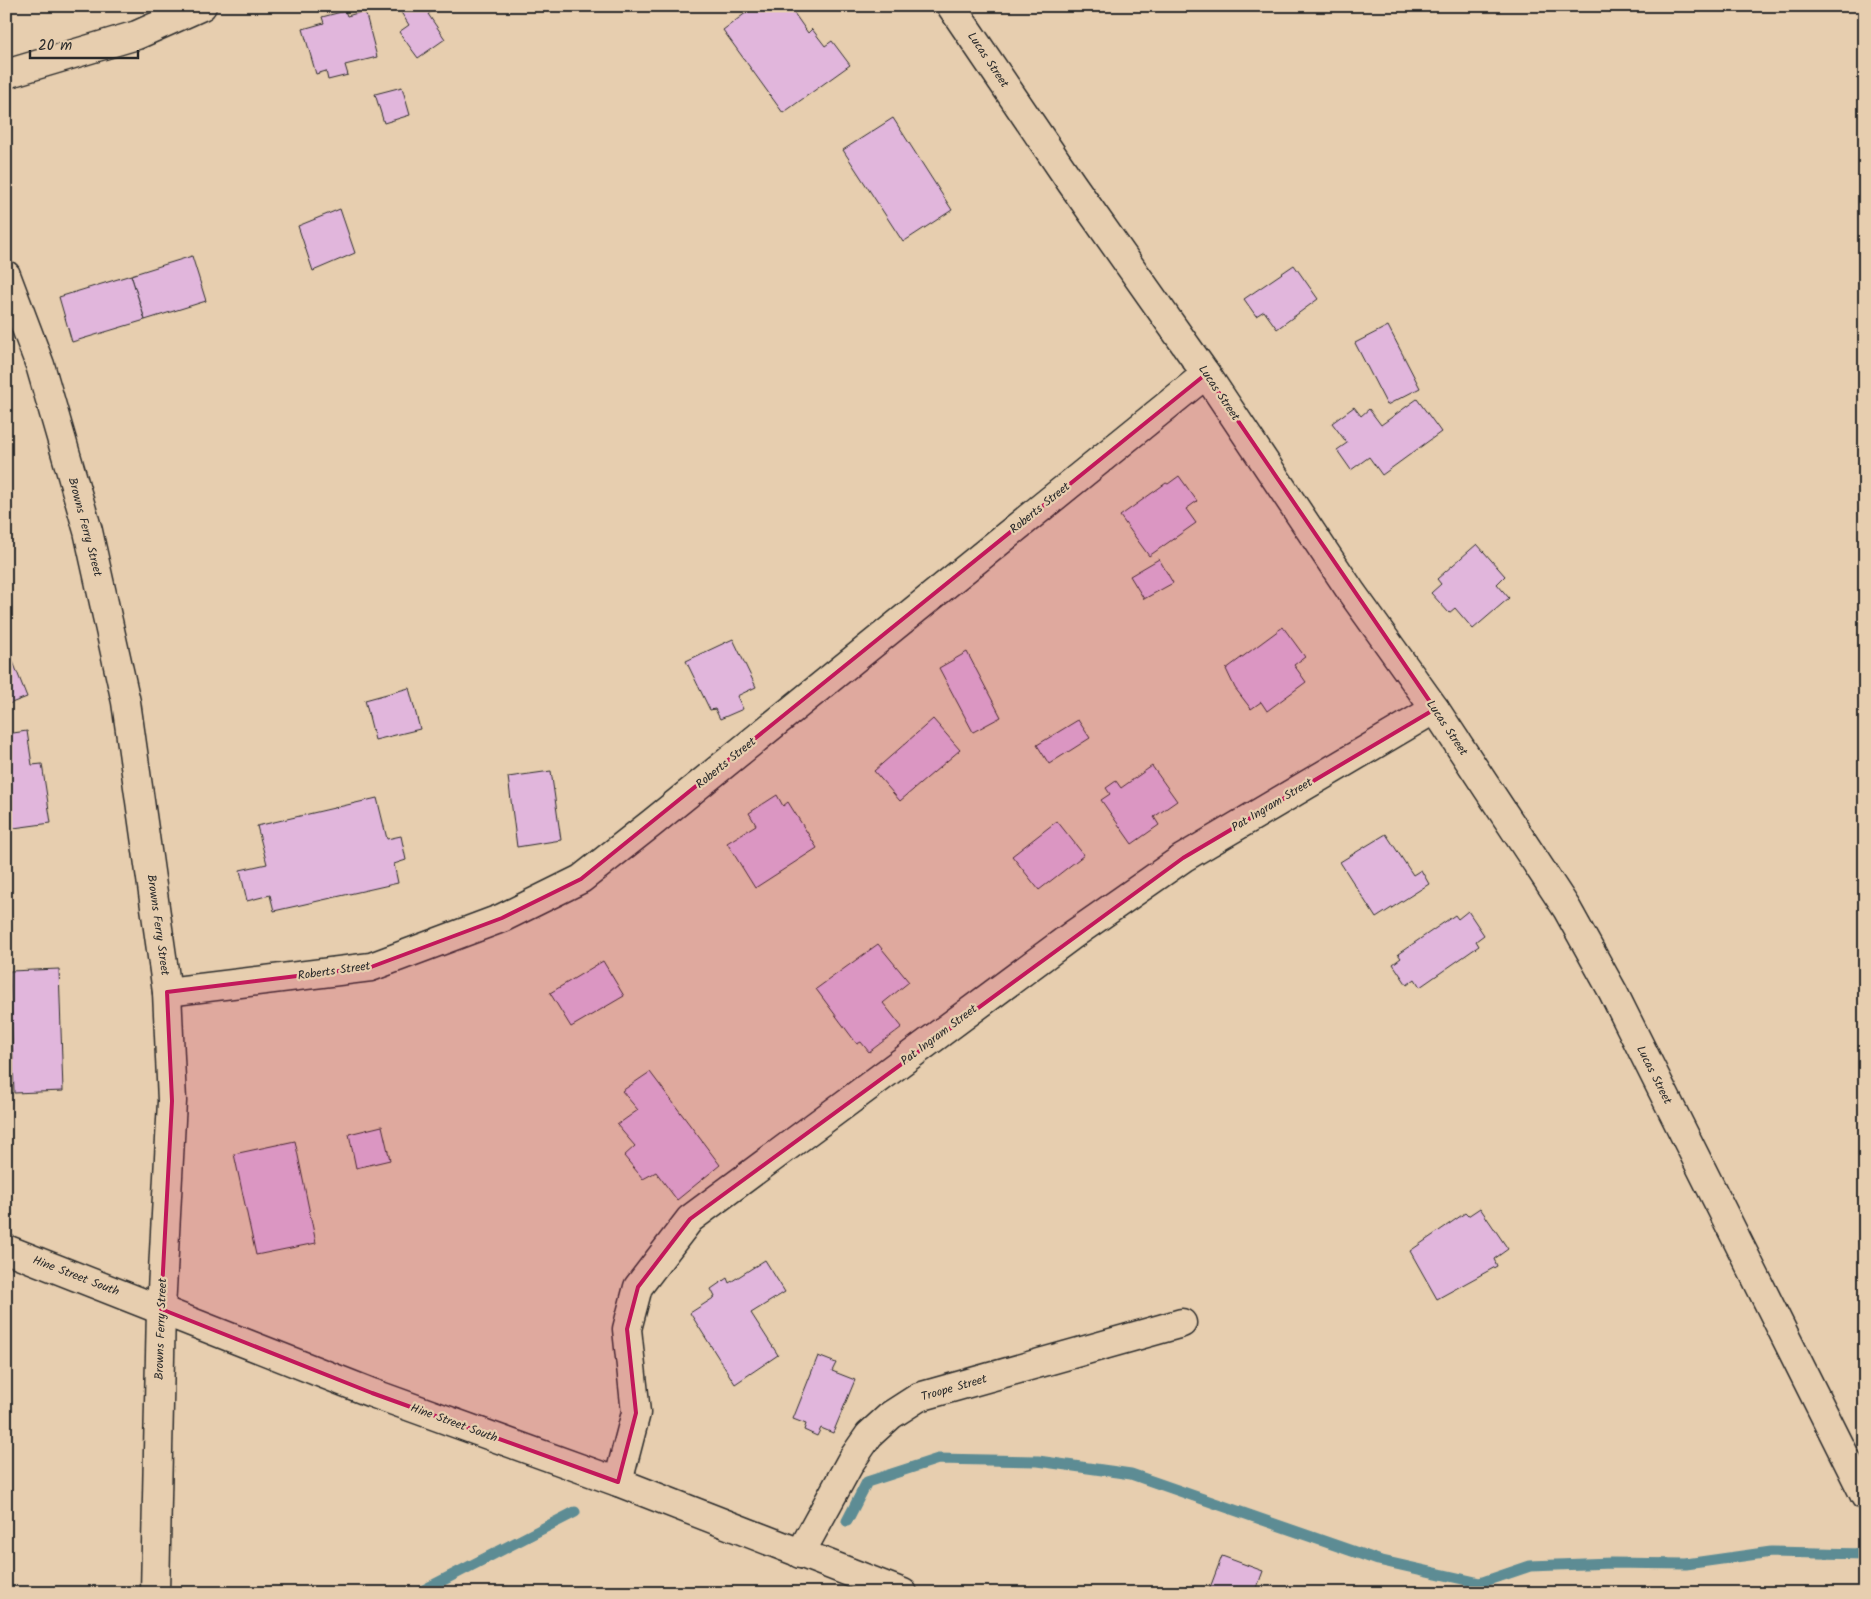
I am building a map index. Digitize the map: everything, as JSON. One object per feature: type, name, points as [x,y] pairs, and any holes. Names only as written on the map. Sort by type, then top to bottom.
[{"type":"street","points":[[6,74],[137,34],[202,6]]},
{"type":"street","name":"Lucas Street","points":[[952,6],[1078,192],[1206,374],[1352,593],[1436,709],[1567,909],[1613,992],[1865,1496]]},
{"type":"street","name":"Browns Ferry Street","points":[[6,275],[40,365],[88,531],[126,702],[167,992],[172,1102],[161,1309],[155,1593]]},
{"type":"street","name":"Roberts Street","points":[[167,992],[371,967],[502,918],[581,878],[652,823],[1206,374]]},
{"type":"street","name":"Pat Ingram Street","points":[[618,1482],[636,1413],[627,1329],[638,1287],[690,1219],[1074,934],[1183,858],[1436,709]]},
{"type":"street","name":"Hine Street South","points":[[6,1249],[372,1393],[618,1482],[903,1593]]},
{"type":"street","name":"Troope Street","points":[[800,1554],[851,1461],[869,1435],[891,1415],[919,1397],[1182,1323]]},
{"type":"highlighted area","points":[[1206,374],[1435,709],[1183,858],[690,1219],[638,1287],[627,1329],[636,1413],[618,1482],[372,1393],[161,1309],[172,1101],[167,992],[371,967],[502,918],[581,879]]},
{"type":"building","points":[[397,6],[440,6],[428,14],[445,39],[418,58],[399,32],[409,25]]},
{"type":"building","points":[[755,6],[797,6],[799,9],[794,13],[808,33],[812,29],[825,46],[832,41],[850,65],[783,113],[723,30]]},
{"type":"building","points":[[345,11],[347,16],[365,11],[377,57],[345,65],[348,75],[328,80],[326,71],[316,74],[303,29],[324,23],[322,17]]},
{"type":"building","points":[[402,87],[410,115],[384,123],[375,94]]},
{"type":"building","points":[[893,118],[952,210],[903,242],[843,150]]},
{"type":"building","points":[[340,209],[355,253],[313,271],[298,226]]},
{"type":"building","points":[[192,256],[206,301],[145,320],[131,275]]},
{"type":"building","points":[[1294,265],[1318,299],[1277,329],[1264,311],[1256,316],[1244,299]]},
{"type":"building","points":[[131,275],[145,320],[72,342],[59,297]]},
{"type":"building","points":[[1388,326],[1420,388],[1387,405],[1355,343]]},
{"type":"building","points":[[1417,399],[1441,432],[1382,475],[1369,457],[1351,470],[1337,450],[1347,443],[1332,423],[1354,407],[1361,416],[1369,409],[1381,425]]},
{"type":"building","points":[[1179,476],[1197,501],[1186,509],[1196,523],[1149,556],[1120,516],[1166,483],[1168,484]]},
{"type":"building","points":[[1477,544],[1505,576],[1497,584],[1509,598],[1473,629],[1455,608],[1449,613],[1431,593],[1441,584],[1437,579]]},
{"type":"building","points":[[1159,559],[1173,583],[1144,599],[1130,576]]},
{"type":"building","points":[[1283,627],[1305,657],[1294,665],[1306,682],[1267,711],[1261,702],[1251,709],[1235,688],[1226,669]]},
{"type":"building","points":[[733,639],[756,687],[737,696],[743,709],[720,719],[715,709],[710,710],[686,661]]},
{"type":"building","points":[[6,644],[27,697],[6,705]]},
{"type":"building","points":[[967,652],[1001,717],[973,732],[939,668]]},
{"type":"building","points":[[409,688],[420,729],[375,740],[365,700]]},
{"type":"building","points":[[933,719],[960,750],[900,801],[874,771]]},
{"type":"building","points":[[1078,720],[1090,738],[1049,764],[1037,745]]},
{"type":"building","points":[[27,731],[32,765],[42,764],[51,823],[6,829],[6,734]]},
{"type":"building","points":[[1152,766],[1177,801],[1154,817],[1159,825],[1132,844],[1101,800],[1110,794],[1106,788],[1116,781],[1121,788]]},
{"type":"building","points":[[551,771],[561,840],[517,847],[508,777]]},
{"type":"building","points":[[777,795],[783,806],[788,802],[817,848],[755,888],[727,843],[756,825],[749,813]]},
{"type":"building","points":[[377,798],[387,839],[401,836],[406,860],[394,864],[398,883],[274,911],[270,895],[247,901],[240,870],[267,864],[257,826]]},
{"type":"building","points":[[1057,821],[1084,855],[1039,890],[1012,856]]},
{"type":"building","points":[[1386,834],[1413,875],[1421,870],[1429,884],[1376,918],[1340,862]]},
{"type":"building","points":[[1468,911],[1484,935],[1476,941],[1479,946],[1420,987],[1415,979],[1407,985],[1393,964],[1401,958],[1398,954],[1455,915],[1458,919]]},
{"type":"building","points":[[878,944],[909,982],[883,1003],[902,1027],[869,1052],[861,1042],[857,1044],[816,989]]},
{"type":"building","points":[[603,961],[624,996],[571,1027],[550,993]]},
{"type":"building","points":[[59,969],[63,1091],[14,1093],[10,971]]},
{"type":"building","points":[[650,1072],[720,1165],[677,1200],[656,1172],[643,1179],[624,1156],[635,1146],[617,1125],[638,1110],[622,1091]]},
{"type":"building","points":[[382,1126],[390,1160],[356,1168],[349,1134]]},
{"type":"building","points":[[295,1141],[316,1243],[256,1255],[234,1154]]},
{"type":"building","points":[[1480,1208],[1508,1249],[1494,1259],[1497,1266],[1437,1299],[1410,1251],[1465,1213],[1468,1216]]},
{"type":"building","points":[[765,1260],[785,1292],[751,1313],[778,1355],[735,1384],[690,1313],[715,1297],[711,1289],[727,1278],[729,1283]]},
{"type":"building","points":[[818,1356],[836,1363],[832,1371],[855,1380],[833,1433],[821,1428],[817,1436],[804,1430],[806,1424],[793,1419]]},
{"type":"building","points":[[1222,1556],[1263,1571],[1255,1593],[1208,1593]]},
{"type":"waterway","points":[[847,1521],[867,1482],[938,1459],[1038,1461],[1131,1474],[1378,1560],[1480,1583],[1530,1566],[1611,1563],[1686,1564],[1771,1552],[1865,1554]]},
{"type":"waterway","points":[[418,1593],[575,1512]]}]
